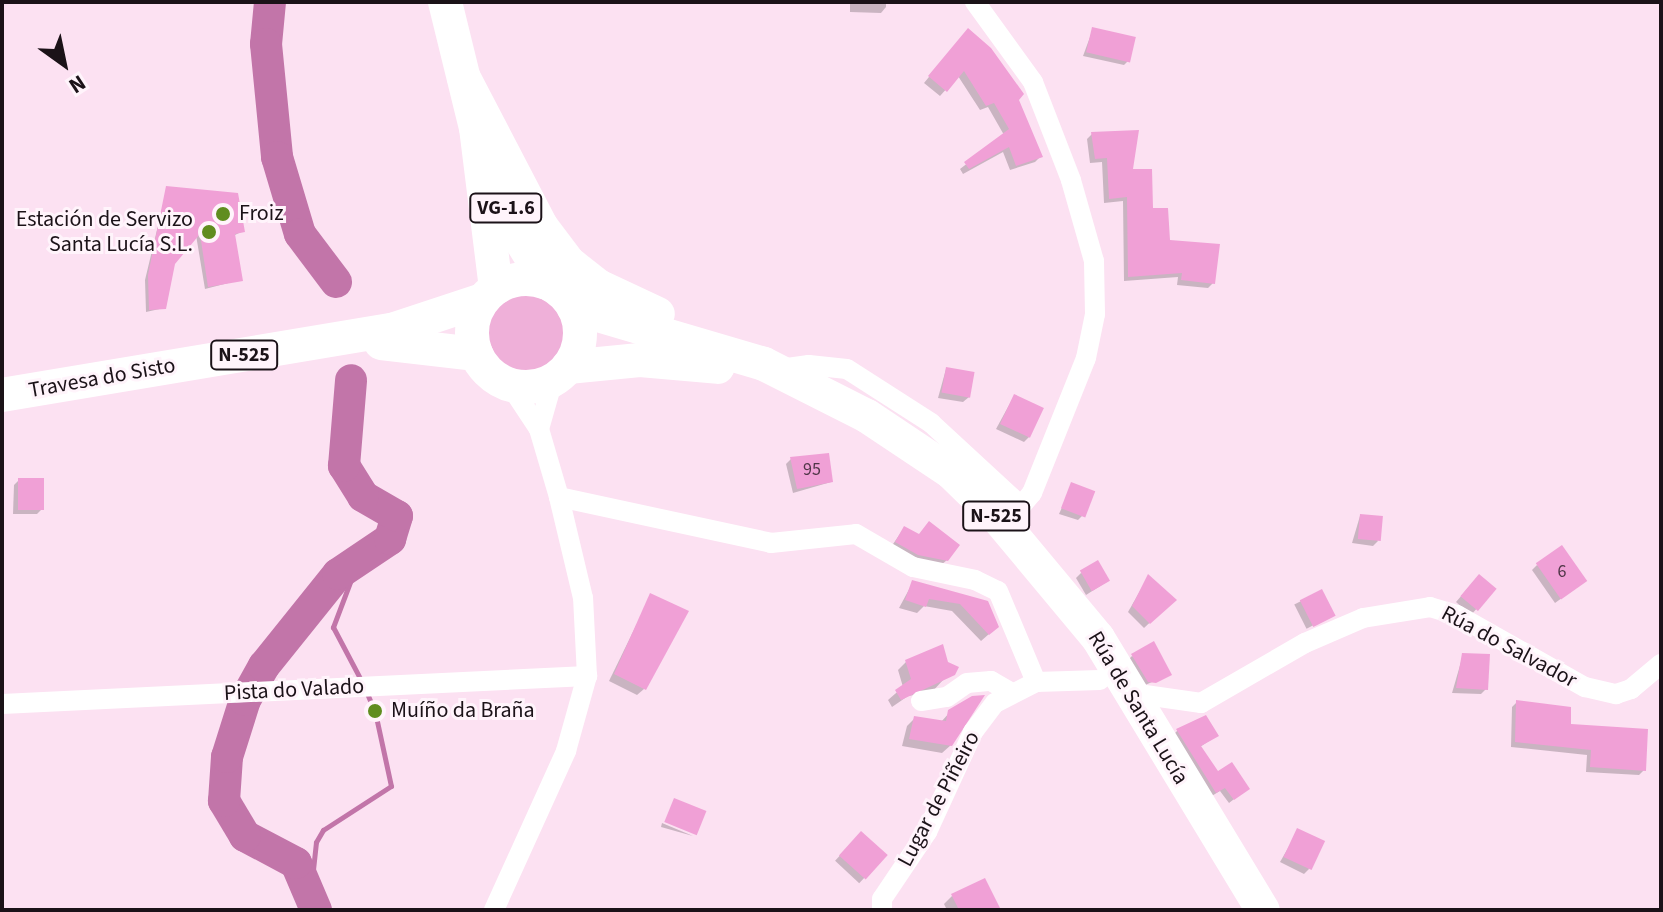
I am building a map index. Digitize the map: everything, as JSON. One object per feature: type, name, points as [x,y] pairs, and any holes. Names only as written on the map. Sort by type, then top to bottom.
[{"type":"highway","name":"VG-1.6","points":[[445,2],[476,128],[512,226],[547,283]]},
{"type":"highway","points":[[464,78],[541,226],[569,263],[598,286],[716,337],[731,362]]},
{"type":"highway","name":"VG-1.6","points":[[476,128],[489,294]]},
{"type":"highway","name":"N-525","points":[[489,294],[512,280],[547,283],[574,308]]},
{"type":"highway","points":[[489,294],[472,336],[476,354],[484,367],[510,385]]},
{"type":"highway","name":"Travesa do Sisto","points":[[2,395],[392,330],[489,294]]},
{"type":"highway","points":[[560,374],[580,338],[574,308]]},
{"type":"highway","name":"Rúa de Santa Lucía","points":[[574,308],[731,362],[859,430],[940,488],[1010,560],[1100,680],[1247,910]]},
{"type":"highway","name":"Travesa do Sisto","points":[[2,406],[379,343],[418,343],[476,354]]},
{"type":"highway","name":"Rúa de Santa Lucía","points":[[560,374],[640,360],[731,362],[776,369],[822,385],[951,472],[998,518],[1098,638],[1263,910]]},
{"type":"highway","name":"N-525","points":[[510,385],[539,386],[560,374]]},
{"type":"street","points":[[822,385],[845,383],[881,387],[961,447],[1021,506],[1053,446],[1086,358],[1095,314],[1094,261],[1071,180],[1033,82],[975,2]]},
{"type":"street","points":[[731,362],[822,385],[881,387]]},
{"type":"street","points":[[539,429],[560,374]]},
{"type":"street","points":[[494,910],[566,751],[587,676],[583,598],[559,497],[539,429],[510,385]]},
{"type":"street","points":[[822,385],[965,497],[987,518],[1010,560]]},
{"type":"street","points":[[559,497],[771,543],[856,534],[913,567],[998,591],[1036,682]]},
{"type":"street","name":"Rúa do Salvador","points":[[1131,693],[1201,703],[1305,643],[1363,618],[1430,607],[1457,615],[1585,687],[1616,694],[1631,689],[1661,664]]},
{"type":"street","name":"Pista do Valado","points":[[2,704],[587,676]]},
{"type":"street","name":"Lugar de Piñeiro","points":[[882,910],[882,899],[927,832],[973,732],[995,703],[1036,682],[1100,680]]},
{"type":"street","points":[[921,701],[947,697],[967,683],[991,681],[1012,693]]},
{"type":"shaded area","points":[[527,294],[542,297],[559,311],[566,333],[563,348],[549,365],[527,372],[512,369],[495,355],[488,333],[491,318],[505,301]]},
{"type":"building","points":[[1092,27],[1136,37],[1130,62],[1086,52]]},
{"type":"building","points":[[968,28],[991,48],[1024,94],[1019,100],[1043,157],[1016,166],[1009,147],[969,169],[964,162],[1009,129],[994,103],[986,106],[964,71],[947,92],[928,76]]},
{"type":"building","points":[[1139,130],[1133,169],[1152,169],[1153,208],[1168,208],[1170,240],[1220,244],[1215,284],[1181,280],[1182,273],[1128,277],[1127,197],[1109,199],[1107,158],[1095,159],[1091,132]]},
{"type":"building","points":[[166,186],[238,193],[245,232],[235,234],[243,281],[208,287],[200,234],[175,264],[166,309],[149,310],[148,275]]},
{"type":"building","points":[[946,367],[975,372],[970,398],[941,393]]},
{"type":"building","points":[[1014,394],[1044,408],[1030,438],[1000,424]]},
{"type":"building","points":[[829,453],[833,482],[797,489],[790,457]]},
{"type":"building","points":[[18,478],[44,478],[44,510],[18,510]]},
{"type":"building","points":[[1071,482],[1095,491],[1085,517],[1061,508]]},
{"type":"building","points":[[1360,514],[1383,516],[1381,541],[1358,539]]},
{"type":"building","points":[[929,521],[960,545],[948,561],[918,555],[895,542],[904,526],[919,534]]},
{"type":"building","points":[[1562,545],[1587,581],[1561,599],[1536,563]]},
{"type":"building","points":[[1098,560],[1110,581],[1092,591],[1080,570]]},
{"type":"building","points":[[1148,574],[1177,600],[1150,624],[1132,606]]},
{"type":"building","points":[[1479,574],[1497,589],[1478,611],[1460,596]]},
{"type":"building","points":[[912,580],[988,601],[999,627],[989,635],[960,604],[929,599],[926,607],[905,600]]},
{"type":"building","points":[[1322,589],[1336,616],[1313,627],[1300,600]]},
{"type":"building","points":[[650,593],[689,611],[646,690],[614,674]]},
{"type":"building","points":[[1154,641],[1172,675],[1156,683],[1148,682],[1131,654]]},
{"type":"building","points":[[943,644],[948,662],[959,667],[955,675],[901,700],[895,690],[911,679],[905,660]]},
{"type":"building","points":[[1462,653],[1490,654],[1488,690],[1456,688]]},
{"type":"building","points":[[985,695],[952,746],[909,739],[914,716],[946,721],[948,710],[972,696]]},
{"type":"building","points":[[1516,700],[1571,707],[1571,724],[1648,729],[1646,771],[1590,767],[1591,750],[1515,742]]},
{"type":"building","points":[[1206,715],[1219,736],[1201,746],[1218,771],[1232,762],[1250,789],[1234,800],[1225,788],[1216,793],[1176,729]]},
{"type":"building","points":[[674,798],[706,811],[697,835],[664,822]]},
{"type":"building","points":[[1297,828],[1325,841],[1312,870],[1283,857]]},
{"type":"building","points":[[861,831],[888,855],[866,880],[839,856]]},
{"type":"building","points":[[985,878],[1001,910],[959,910],[951,894]]},
{"type":"waterway","points":[[270,2],[266,44],[277,157],[300,234],[336,282]]},
{"type":"waterway","points":[[316,910],[296,863],[245,836],[224,801],[227,757],[245,700],[264,666],[338,574],[390,539],[397,516],[363,496],[344,466],[351,380]]},
{"type":"waterway","points":[[358,561],[333,627],[362,682]]},
{"type":"waterway","points":[[366,691],[372,705]]},
{"type":"waterway","points":[[311,888],[316,842],[323,830],[391,786],[377,721]]},
{"type":"place","name":"Froiz","points":[[223,214]]},
{"type":"place","name":"Estación de Servizo Santa Lucía S.L.","points":[[209,232]]},
{"type":"place","name":"Muíño da Braña","points":[[375,711]]}]
